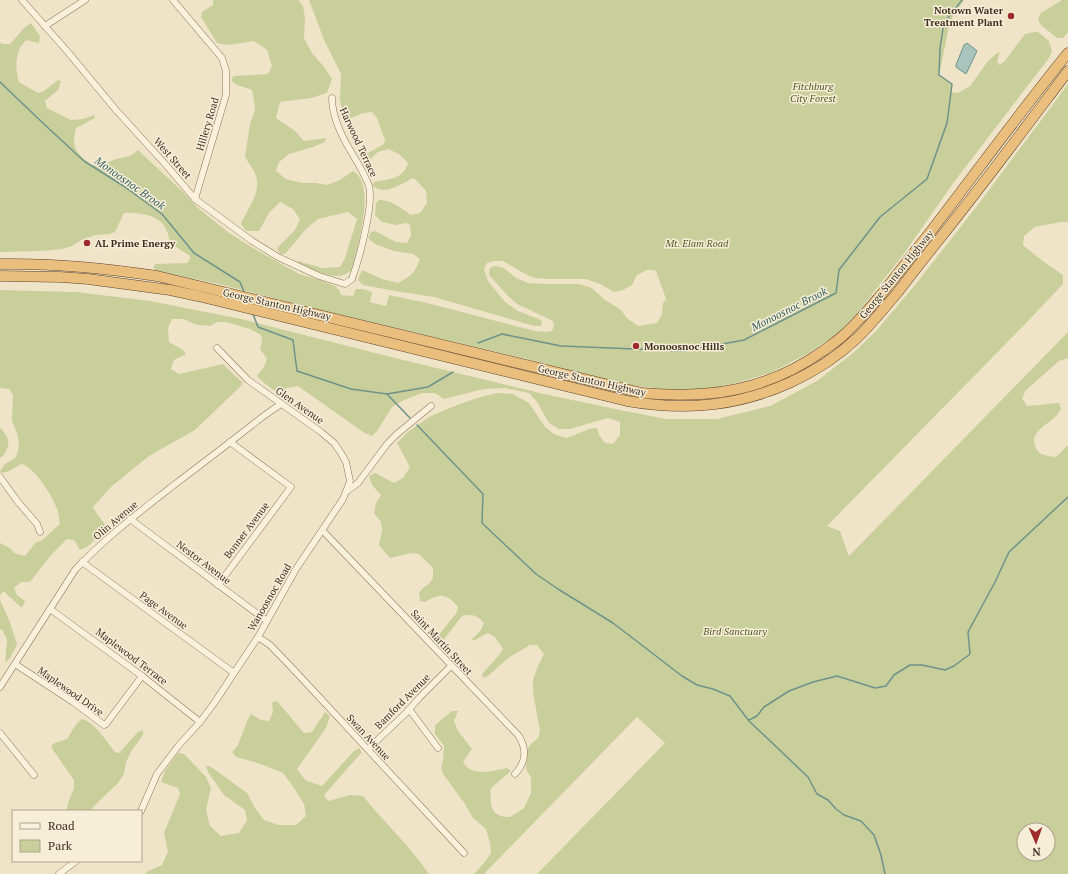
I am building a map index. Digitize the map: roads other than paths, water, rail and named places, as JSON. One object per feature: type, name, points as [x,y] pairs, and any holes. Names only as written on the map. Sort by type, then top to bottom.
[{"type":"highway","name":"George Stanton Highway","points":[[0,264],[53,264],[128,271],[157,276],[642,393],[701,394],[721,392],[754,385],[786,373],[813,358],[838,340],[855,324],[873,304],[1068,52]]},
{"type":"highway","name":"George Stanton Highway","points":[[0,276],[88,279],[170,290],[627,401],[659,406],[721,404],[751,396],[785,384],[811,372],[831,359],[859,336],[885,307],[979,190],[1068,71]]},
{"type":"street","name":"West Street","points":[[22,0],[116,110],[195,199],[252,241],[278,257],[319,276],[345,284]]},
{"type":"street","points":[[45,26],[86,0]]},
{"type":"street","name":"Hillery Road","points":[[173,0],[222,58],[227,73],[226,94],[195,199]]},
{"type":"street","name":"Harwood Terrace","points":[[332,98],[332,110],[339,128],[366,178],[370,189],[367,220],[356,268],[352,279],[345,284]]},
{"type":"street","name":"Glen Avenue","points":[[217,348],[248,380],[321,432],[336,446],[348,469],[350,481],[347,491]]},
{"type":"street","name":"Olin Avenue","points":[[0,687],[75,570],[82,562],[130,519],[281,404]]},
{"type":"street","name":"Wanoosnoc Road","points":[[141,810],[157,774],[179,745],[200,722],[234,674],[258,637],[296,569],[347,491],[358,483],[397,434],[431,406]]},
{"type":"street","name":"Bonner Avenue","points":[[218,585],[290,487],[230,442]]},
{"type":"street","points":[[0,477],[18,502],[37,524],[40,532]]},
{"type":"street","name":"Nestor Avenue","points":[[130,519],[267,621]]},
{"type":"street","name":"Saint Martin Street","points":[[322,531],[519,736],[523,743],[524,757],[522,764],[515,774]]},
{"type":"street","name":"Page Avenue","points":[[82,562],[234,674]]},
{"type":"street","name":"Maplewood Terrace","points":[[50,609],[142,676],[200,722]]},
{"type":"street","name":"Swan Avenue","points":[[258,637],[270,646],[295,671],[464,853]]},
{"type":"street","name":"Maplewood Drive","points":[[15,664],[73,702],[104,725],[142,676]]},
{"type":"street","name":"Bamford Avenue","points":[[368,749],[451,666]]},
{"type":"street","points":[[409,709],[438,748]]},
{"type":"street","points":[[0,733],[34,775]]},
{"type":"street","points":[[59,874],[75,862]]},
{"type":"water","points":[[967,43],[977,51],[966,74],[956,67],[956,65],[964,45]]},
{"type":"waterway","name":"Monoosnoc Brook","points":[[478,343],[502,334],[561,346],[684,351],[744,340],[836,293],[839,270],[880,217],[927,179],[947,123],[952,84],[939,75],[940,48],[944,23],[962,0]]},
{"type":"waterway","name":"Monoosnoc Brook","points":[[0,82],[84,161],[125,187],[162,214],[194,253],[240,282],[244,292]]},
{"type":"waterway","name":"Monoosnoc Brook","points":[[253,314],[258,327],[293,340],[297,371],[351,389],[387,394],[428,387],[453,372]]},
{"type":"waterway","points":[[387,394],[410,418]]},
{"type":"waterway","points":[[417,425],[483,494],[482,523],[536,574],[613,623],[682,676],[697,685],[713,689],[730,696],[749,721],[808,777],[817,794],[828,800],[844,815],[861,821],[874,835],[881,855],[885,874]]},
{"type":"waterway","points":[[749,720],[757,716],[764,707],[789,691],[813,682],[837,676],[875,688],[886,686],[894,675],[910,665],[922,665],[945,670],[954,666],[970,654],[968,632],[995,582],[1009,552],[1068,497]]},
{"type":"place","name":"Notown Water Treatment Plant","points":[[1011,16]]},
{"type":"place","name":"AL Prime Energy","points":[[87,243]]},
{"type":"place","name":"Monoosnoc Hills","points":[[636,346]]},
{"type":"park label","name":"Fitchburg City Forest","points":[[813,92]]},
{"type":"park label","name":"Mt. Elam Road","points":[[697,243]]},
{"type":"park label","name":"Bird Sanctuary","points":[[735,631]]}]
